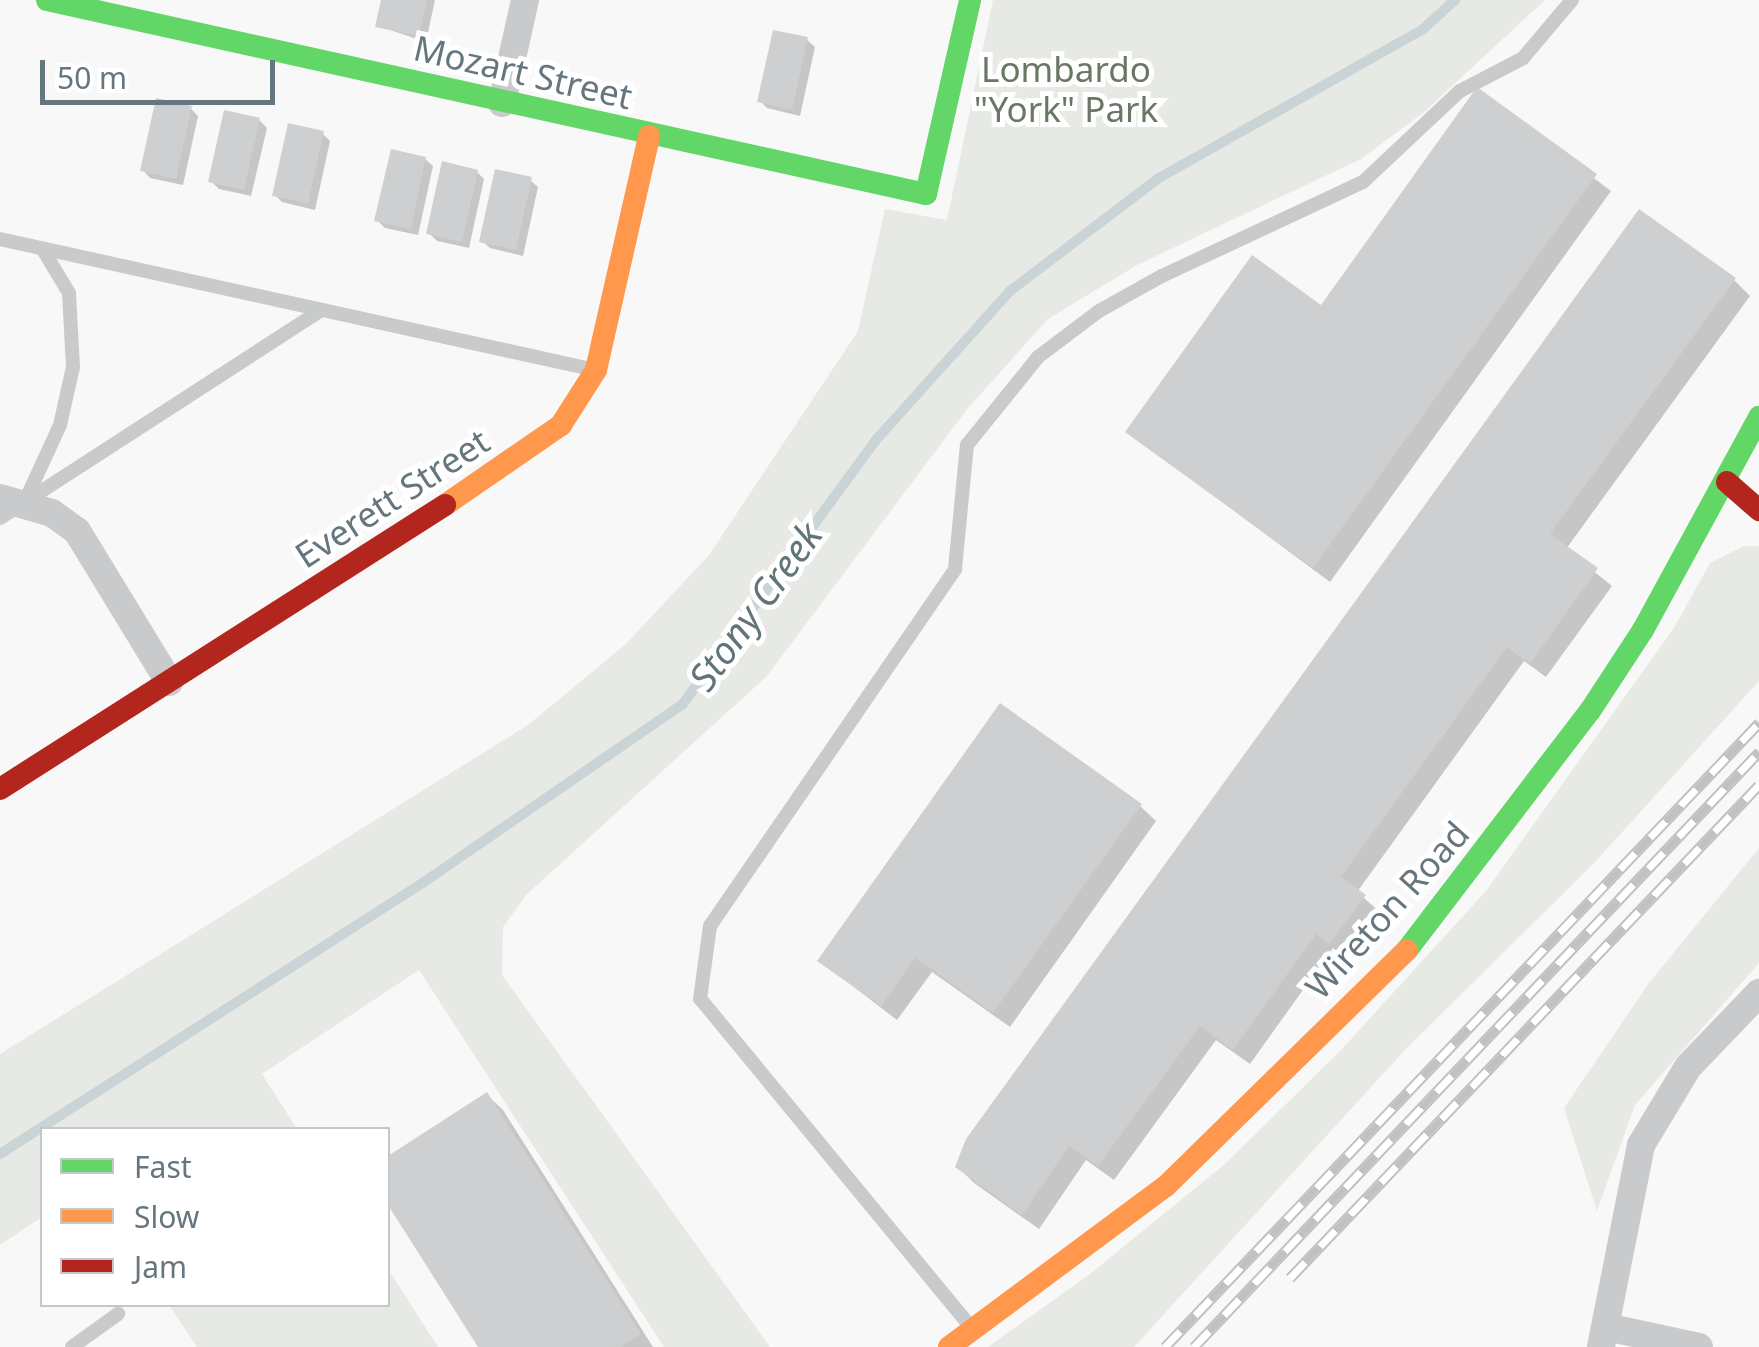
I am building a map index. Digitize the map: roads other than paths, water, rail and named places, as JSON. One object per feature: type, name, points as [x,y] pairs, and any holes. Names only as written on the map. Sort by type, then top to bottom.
[{"type":"street","name":"Mozart Street","points":[[46,0],[926,194],[970,0]]},
{"type":"street","points":[[502,103],[525,0]]},
{"type":"street","name":"Everett Street","points":[[0,789],[529,452],[582,399],[596,370],[649,136]]},
{"type":"street","name":"Wireton Road","points":[[949,1347],[1166,1186],[1408,949],[1590,711],[1727,482],[1759,417]]},
{"type":"street","points":[[1727,482],[1759,510]]},
{"type":"street","points":[[8,507],[77,531],[170,682]]},
{"type":"street","points":[[1699,1347],[1603,1337],[1641,1146],[1655,1116],[1688,1067],[1759,992]]},
{"type":"lane","points":[[972,1329],[700,999],[710,926],[955,569],[968,445],[1038,357],[1100,311],[1162,276],[1363,182],[1460,91],[1523,58],[1572,0]]},
{"type":"lane","points":[[0,239],[596,370]]},
{"type":"lane","points":[[8,507],[60,425],[73,367],[68,293],[41,248]]},
{"type":"lane","points":[[8,507],[322,310]]},
{"type":"lane","points":[[72,1347],[118,1314]]},
{"type":"waterway","name":"Stony Creek","points":[[42,1127],[424,882],[682,705],[875,441],[1010,291],[1159,178],[1422,30],[1455,0]]},
{"type":"waterway","name":"Stony Creek","points":[[0,1154],[40,1128]]},
{"type":"railway","points":[[1165,1347],[1759,723]]},
{"type":"railway","points":[[1194,1347],[1759,752]]},
{"type":"railway","points":[[1290,1278],[1759,785]]},
{"type":"park label","name":"Lombardo \"York\" Park","points":[[1066,89]]}]
